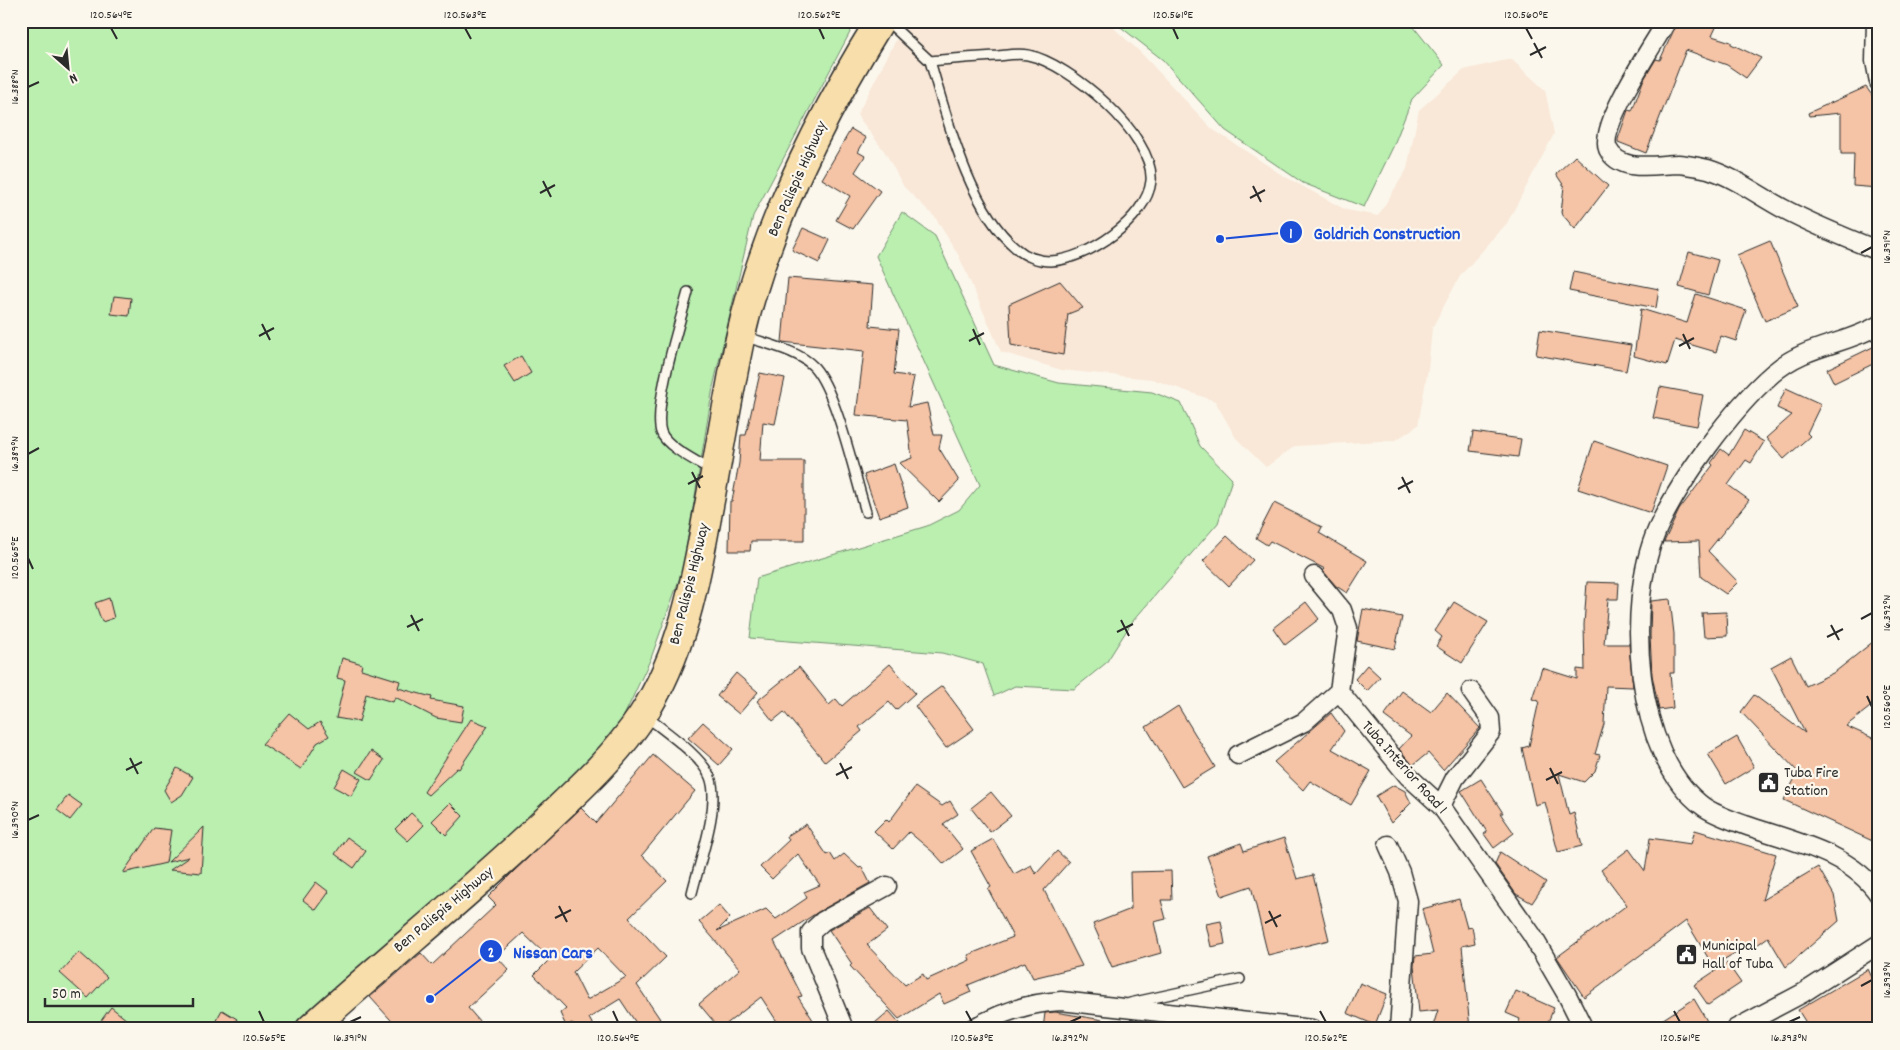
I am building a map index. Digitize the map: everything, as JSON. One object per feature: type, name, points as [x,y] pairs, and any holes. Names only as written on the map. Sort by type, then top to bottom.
[{"type":"main road","name":"Ben Palispis Highway","points":[[310,1029],[386,960],[509,855],[592,777],[643,714],[670,660],[680,634],[691,594],[741,335],[772,234],[793,183],[848,73],[880,21]]},
{"type":"street","points":[[1667,21],[1629,84],[1608,127],[1606,138],[1612,155],[1621,162],[1633,165],[1680,164],[1715,171],[1807,221],[1879,251]]},
{"type":"street","points":[[1876,21],[1874,61],[1879,82]]},
{"type":"street","points":[[1879,325],[1800,355],[1772,374],[1733,415],[1674,497],[1656,531],[1642,580],[1640,619],[1643,694],[1649,719],[1663,752],[1687,791],[1704,807],[1724,817],[1795,841],[1838,859],[1859,873],[1879,895]]},
{"type":"street","points":[[1238,755],[1304,722],[1338,691],[1348,628],[1342,610],[1314,576]]},
{"type":"street","name":"Tuba Interior Road 1","points":[[1338,691],[1408,776],[1441,806],[1532,935],[1567,995],[1584,1029]]},
{"type":"street","points":[[1441,806],[1455,778],[1491,732],[1490,718],[1471,691]]},
{"type":"street","points":[[1388,845],[1400,872],[1408,902],[1399,1029]]},
{"type":"street","points":[[844,1029],[811,948],[811,932],[823,921],[887,886]]},
{"type":"street","points":[[1735,1029],[1803,993],[1879,944]]},
{"type":"street","points":[[972,1029],[1002,1014],[1036,1002],[1061,1001],[1113,1007],[1191,1022],[1312,1029]]},
{"type":"lane","points":[[887,21],[930,61],[951,132],[973,187],[997,228],[1016,249],[1032,258],[1051,261],[1070,256],[1105,242],[1129,223],[1144,202],[1151,181],[1149,161],[1139,141],[1091,89],[1068,71],[1045,59],[1026,54],[930,61]]},
{"type":"lane","points":[[688,292],[659,407],[661,433],[673,446],[715,473]]},
{"type":"lane","points":[[741,335],[796,356],[813,367],[824,384],[837,416],[866,512]]},
{"type":"lane","points":[[643,714],[678,742],[701,764],[709,776],[713,789],[713,801],[692,893]]},
{"type":"lane","points":[[1113,1007],[1240,978]]},
{"type":"shaded area","points":[[906,21],[1106,21],[1140,52],[1212,129],[1282,175],[1346,210],[1378,216],[1407,169],[1419,110],[1464,70],[1511,59],[1545,90],[1554,134],[1507,223],[1460,276],[1432,328],[1428,369],[1418,425],[1396,440],[1295,446],[1266,467],[1236,438],[1215,401],[1152,379],[1062,370],[1001,352],[959,256],[935,217],[904,187],[885,152],[857,115]]},
{"type":"green space","points":[[21,21],[856,21],[753,216],[713,387],[683,569],[651,658],[617,731],[597,760],[298,1029],[21,1029]]},
{"type":"green space","points":[[1113,21],[1409,21],[1444,65],[1412,99],[1393,147],[1364,207],[1303,183],[1225,130],[1163,60]]},
{"type":"green space","points":[[902,212],[935,236],[994,365],[1059,383],[1152,392],[1181,403],[1200,446],[1232,479],[1218,523],[1132,622],[1106,663],[1074,689],[1015,686],[994,696],[983,664],[942,653],[750,638],[757,578],[927,526],[959,510],[980,485],[876,256]]},
{"type":"building","points":[[1678,21],[1719,21],[1712,36],[1731,42],[1731,44],[1761,58],[1746,78],[1727,65],[1686,50],[1646,153],[1618,142],[1618,139],[1628,110],[1632,111],[1643,81],[1656,59],[1660,60]]},
{"type":"building","points":[[1866,87],[1877,102],[1878,188],[1853,186],[1854,154],[1841,154],[1841,113],[1809,116],[1808,113]]},
{"type":"building","points":[[851,129],[866,138],[858,152],[865,156],[855,172],[880,191],[853,229],[836,220],[850,196],[822,179]]},
{"type":"building","points":[[1575,156],[1608,186],[1575,229],[1561,213],[1564,186],[1556,174]]},
{"type":"building","points":[[803,228],[830,240],[819,263],[792,250]]},
{"type":"building","points":[[1770,241],[1798,307],[1765,321],[1737,255]]},
{"type":"building","points":[[1689,252],[1718,260],[1708,295],[1679,287]]},
{"type":"building","points":[[1573,272],[1659,289],[1656,308],[1569,291]]},
{"type":"building","points":[[788,278],[873,285],[870,326],[899,329],[894,374],[914,377],[908,407],[927,403],[934,435],[942,435],[939,448],[959,481],[939,502],[899,463],[912,458],[907,420],[856,415],[864,351],[782,342]]},
{"type":"building","points":[[1060,281],[1083,308],[1068,314],[1063,355],[1011,345],[1009,304]]},
{"type":"building","points":[[1696,294],[1746,310],[1736,341],[1721,336],[1716,352],[1675,340],[1667,365],[1634,356],[1641,309],[1687,323]]},
{"type":"building","points":[[114,296],[131,298],[129,316],[111,314]]},
{"type":"building","points":[[1540,330],[1631,345],[1626,371],[1536,355]]},
{"type":"building","points":[[1879,344],[1879,361],[1834,383],[1827,369]]},
{"type":"building","points":[[521,356],[531,373],[515,383],[504,366]]},
{"type":"building","points":[[760,373],[785,378],[775,424],[763,422],[760,461],[804,461],[804,541],[751,541],[750,551],[729,551],[730,501],[732,501],[739,463],[741,435],[746,435]]},
{"type":"building","points":[[1660,387],[1703,395],[1697,426],[1653,418]]},
{"type":"building","points":[[1786,388],[1821,404],[1807,433],[1810,436],[1784,459],[1766,438],[1792,415],[1777,408]]},
{"type":"building","points":[[1744,430],[1764,442],[1751,463],[1746,460],[1728,485],[1749,500],[1708,551],[1738,582],[1726,594],[1701,577],[1699,541],[1664,542],[1679,510],[1713,465],[1711,463],[1721,449],[1729,455]]},
{"type":"building","points":[[1473,432],[1521,439],[1518,457],[1470,451]]},
{"type":"building","points":[[1594,441],[1667,466],[1651,513],[1578,489]]},
{"type":"building","points":[[894,464],[908,507],[879,517],[864,475]]},
{"type":"building","points":[[1274,503],[1322,527],[1319,533],[1367,561],[1347,593],[1336,586],[1323,571],[1325,569],[1270,541],[1267,545],[1256,538]]},
{"type":"building","points":[[1227,536],[1253,560],[1229,586],[1203,561]]},
{"type":"building","points":[[1587,582],[1619,583],[1618,599],[1608,599],[1604,644],[1629,644],[1633,687],[1606,686],[1604,724],[1595,754],[1600,755],[1595,771],[1584,782],[1559,774],[1569,815],[1574,813],[1582,846],[1558,852],[1545,802],[1535,805],[1522,748],[1529,746],[1539,701],[1532,699],[1542,668],[1577,679],[1577,669],[1585,670],[1584,625]]},
{"type":"building","points":[[109,598],[114,618],[102,622],[95,603]]},
{"type":"building","points":[[1670,599],[1674,634],[1674,673],[1670,673],[1673,708],[1659,710],[1652,675],[1651,601]]},
{"type":"building","points":[[1306,602],[1319,619],[1285,645],[1273,628]]},
{"type":"building","points":[[1454,602],[1488,622],[1462,663],[1436,646],[1442,637],[1435,631]]},
{"type":"building","points":[[1363,609],[1402,617],[1395,649],[1357,641]]},
{"type":"building","points":[[1726,612],[1727,636],[1704,637],[1702,613]]},
{"type":"building","points":[[1879,637],[1879,700],[1846,726],[1879,741],[1879,844],[1784,800],[1798,772],[1741,712],[1754,695],[1805,733],[1771,667],[1791,656],[1806,686],[1835,672]]},
{"type":"building","points":[[342,658],[362,664],[361,669],[400,681],[398,688],[432,697],[431,700],[464,706],[461,722],[436,718],[395,697],[393,702],[366,694],[359,722],[336,718],[345,680],[337,678]]},
{"type":"building","points":[[890,664],[915,693],[896,710],[889,702],[859,727],[862,731],[825,762],[784,712],[773,721],[757,701],[799,667],[829,705],[836,699],[842,706]]},
{"type":"building","points":[[1367,665],[1380,677],[1367,691],[1355,679]]},
{"type":"building","points":[[736,673],[758,692],[739,714],[717,696]]},
{"type":"building","points":[[942,686],[974,729],[946,748],[915,706]]},
{"type":"building","points":[[1402,691],[1431,712],[1447,693],[1480,728],[1443,770],[1428,753],[1413,765],[1399,749],[1411,736],[1384,716]]},
{"type":"building","points":[[1178,706],[1215,767],[1182,787],[1146,727]]},
{"type":"building","points":[[289,713],[309,729],[320,722],[329,736],[317,743],[301,769],[262,744]]},
{"type":"building","points":[[1331,713],[1344,731],[1332,749],[1371,771],[1351,805],[1310,781],[1303,790],[1274,762]]},
{"type":"building","points":[[471,719],[488,726],[459,769],[457,768],[428,795],[424,792]]},
{"type":"building","points":[[703,722],[733,749],[719,765],[688,738]]},
{"type":"building","points":[[1737,737],[1754,767],[1726,784],[1708,754]]},
{"type":"building","points":[[371,751],[384,760],[371,780],[357,772]]},
{"type":"building","points":[[653,755],[695,791],[642,855],[667,881],[629,918],[666,957],[637,985],[660,1019],[645,1029],[640,1029],[620,999],[589,1018],[595,1029],[576,1029],[572,1023],[566,1026],[560,1013],[566,1008],[534,975],[550,959],[523,933],[497,957],[509,970],[468,1008],[486,1029],[399,1029],[370,997],[421,953],[432,965],[496,905],[488,897],[581,808],[596,823]],"holes":[[[598,948],[626,977],[587,1000],[573,972]]]},
{"type":"building","points":[[177,768],[193,777],[182,795],[171,802],[164,790]]},
{"type":"building","points":[[344,769],[361,779],[351,796],[334,787]]},
{"type":"building","points":[[1481,779],[1503,813],[1500,813],[1514,833],[1494,848],[1484,834],[1487,832],[1461,791]]},
{"type":"building","points":[[1394,785],[1405,791],[1411,803],[1391,823],[1376,796]]},
{"type":"building","points":[[915,787],[942,806],[950,801],[958,814],[943,824],[963,849],[944,864],[909,832],[893,849],[874,831],[886,819],[889,822]]},
{"type":"building","points":[[991,792],[1011,816],[990,832],[971,808]]},
{"type":"building","points":[[68,795],[82,805],[70,820],[57,810]]},
{"type":"building","points":[[450,803],[463,816],[446,835],[432,821]]},
{"type":"building","points":[[411,813],[424,825],[408,841],[395,829]]},
{"type":"building","points":[[806,824],[827,855],[830,853],[835,861],[844,854],[859,868],[862,867],[870,883],[818,912],[774,941],[802,996],[798,997],[819,1029],[782,1029],[761,997],[720,1029],[699,1004],[740,969],[699,922],[719,905],[730,918],[717,931],[766,909],[776,919],[807,898],[804,892],[820,885],[798,854],[772,879],[760,867],[789,840],[787,836]]},
{"type":"building","points":[[204,827],[201,873],[170,870],[189,857],[168,862]]},
{"type":"building","points":[[154,828],[171,830],[166,863],[123,873]]},
{"type":"building","points":[[1695,830],[1776,854],[1762,900],[1818,867],[1834,895],[1839,921],[1786,967],[1768,937],[1757,945],[1755,941],[1713,966],[1686,921],[1584,997],[1557,957],[1627,905],[1601,870],[1629,849],[1645,871],[1650,838],[1691,844]]},
{"type":"building","points":[[347,837],[366,851],[354,868],[335,854]]},
{"type":"building","points":[[1284,838],[1297,879],[1313,875],[1329,940],[1268,955],[1251,886],[1222,896],[1207,856],[1241,843],[1244,851]]},
{"type":"building","points":[[993,839],[1014,874],[1031,865],[1036,874],[1057,851],[1069,862],[1044,890],[1082,966],[1033,978],[1025,962],[968,985],[971,992],[944,1004],[939,994],[899,1019],[850,966],[852,964],[829,930],[870,908],[887,930],[867,945],[905,985],[923,974],[926,980],[970,960],[968,955],[1013,937],[988,889],[991,887],[971,851]]},
{"type":"building","points":[[1500,852],[1546,882],[1532,903],[1516,894],[1495,864]]},
{"type":"building","points":[[1171,871],[1172,900],[1161,900],[1166,919],[1154,922],[1161,953],[1112,967],[1093,924],[1131,909],[1130,872]]},
{"type":"building","points":[[316,882],[329,892],[316,910],[303,900]]},
{"type":"building","points":[[1459,899],[1467,928],[1472,927],[1475,943],[1462,946],[1470,1029],[1432,1029],[1438,1010],[1419,1012],[1414,966],[1415,956],[1433,954],[1422,909]]},
{"type":"building","points":[[1221,921],[1225,944],[1211,947],[1206,924]]},
{"type":"building","points":[[79,952],[107,977],[88,998],[60,973]]},
{"type":"building","points":[[1727,963],[1741,983],[1708,1005],[1694,985]]},
{"type":"building","points":[[1868,969],[1879,992],[1873,996],[1879,1007],[1879,1021],[1865,1029],[1810,1029],[1798,1010]]},
{"type":"building","points":[[1360,983],[1387,994],[1375,1025],[1347,1013]]},
{"type":"building","points":[[1516,991],[1554,1008],[1545,1029],[1516,1029],[1520,1019],[1506,1013]]},
{"type":"building","points":[[1694,999],[1707,1021],[1694,1029],[1648,1029]]},
{"type":"building","points":[[111,1007],[138,1029],[95,1029]]},
{"type":"building","points":[[222,1010],[237,1019],[232,1029],[211,1029]]},
{"type":"building","points":[[889,1011],[905,1029],[868,1029]]},
{"type":"building","points":[[1055,1012],[1103,1020],[1102,1029],[1043,1029],[1045,1013]]},
{"type":"place","name":"Goldrich Construction","points":[[1220,239]]},
{"type":"place","name":"Tuba Fire Station","points":[[1768,782]]},
{"type":"place","name":"Municipal Hall of Tuba","points":[[1686,955]]},
{"type":"place","name":"Nissan Cars","points":[[430,999]]}]
